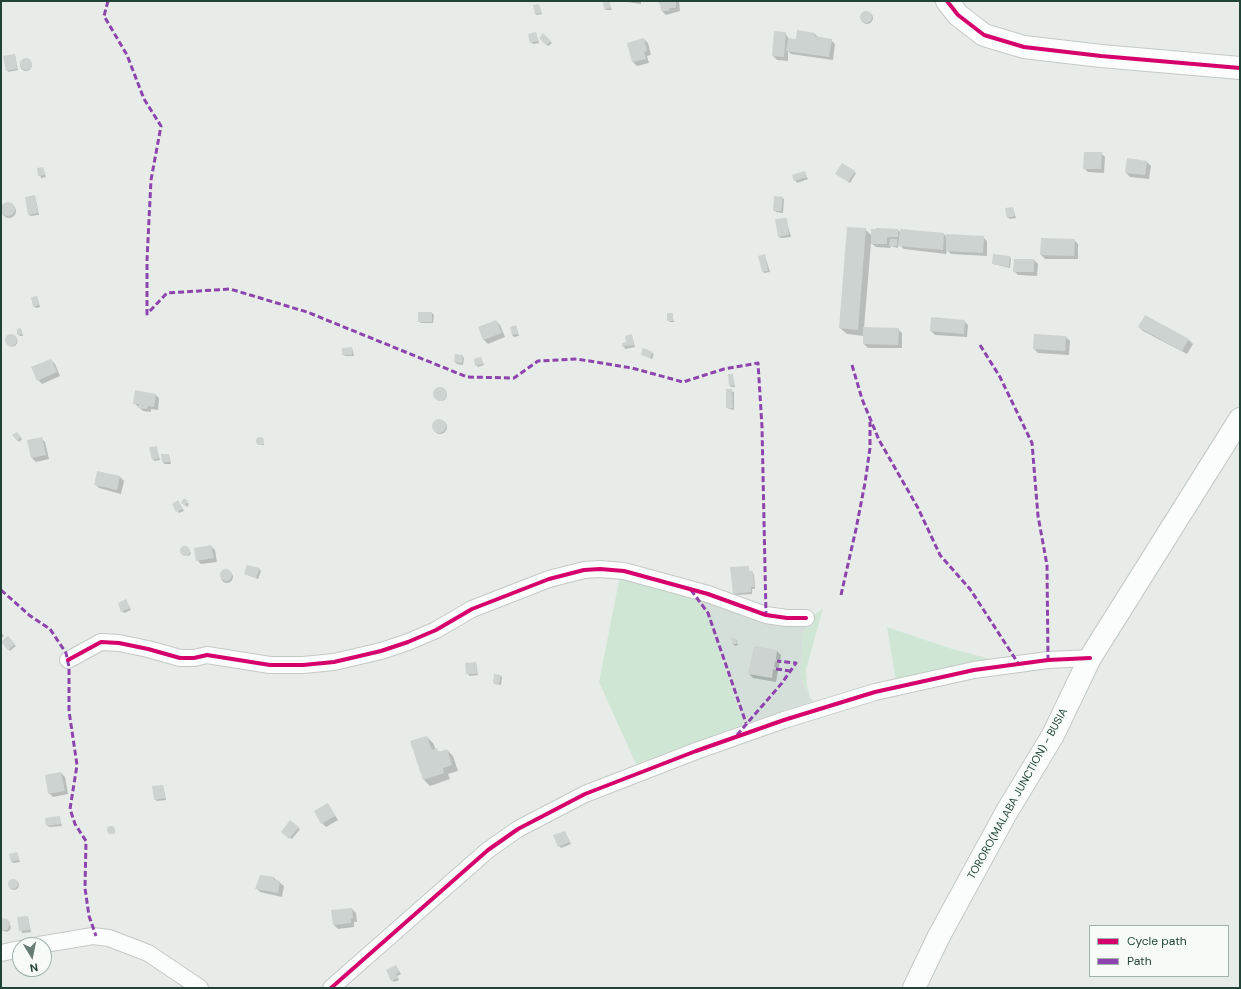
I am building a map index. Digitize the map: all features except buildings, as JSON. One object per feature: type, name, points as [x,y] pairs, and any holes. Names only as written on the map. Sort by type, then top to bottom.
[{"type":"main road","points":[[947,1],[958,15],[984,34],[1024,47],[1101,56],[1240,68]]},
{"type":"main road","name":"TORORO(MALABA JUNCTION) - BUSIA","points":[[914,988],[939,936],[1003,820],[1053,735],[1090,658],[1240,419]]},
{"type":"street","points":[[68,660],[101,642],[140,648],[180,658],[207,656],[270,665],[303,665],[334,662],[380,651],[408,642],[436,630],[472,609],[549,579],[584,570],[600,569],[624,571],[708,594],[766,615],[787,618],[806,618]]},
{"type":"street","points":[[332,988],[488,850],[524,825],[585,794],[658,764],[784,720],[875,692],[982,668],[1048,660],[1090,658]]},
{"type":"street","points":[[52,943],[93,936],[109,938],[148,954],[200,988]]},
{"type":"street","points":[[1,953],[12,951]]},
{"type":"shaded area","points":[[692,594],[811,620],[803,636],[801,668],[802,680],[811,699],[814,701],[744,724],[722,657]]},
{"type":"green space","points":[[620,576],[692,594],[706,613],[744,724],[636,764],[599,682]]},
{"type":"green space","points":[[823,608],[806,670],[807,686],[811,699],[802,680],[801,668],[803,636],[813,616]]},
{"type":"green space","points":[[887,627],[949,648],[1001,662],[896,681]]},
{"type":"marked path","points":[[108,1],[104,16],[127,55],[144,99],[161,126],[151,180],[147,260],[147,314],[167,293],[230,289],[307,312],[467,377],[514,378],[538,361],[577,359],[632,368],[683,382],[724,369],[758,363],[762,427],[766,615]]},
{"type":"marked path","points":[[980,345],[1000,377],[1032,443],[1038,516],[1047,565],[1048,660]]},
{"type":"marked path","points":[[852,365],[862,399],[879,440],[918,508],[940,555],[970,589],[1018,663]]},
{"type":"marked path","points":[[841,595],[865,483],[870,448],[870,422]]},
{"type":"marked path","points":[[1,590],[29,615],[50,629],[66,653],[69,667],[69,711],[77,765],[70,809],[75,824],[86,841],[85,888],[89,916],[96,936]]},
{"type":"marked path","points":[[691,590],[708,613],[746,723]]},
{"type":"marked path","points":[[737,735],[782,683],[796,663],[777,661]]},
{"type":"marked path","points":[[776,669],[790,671]]},
{"type":"cycle path","points":[[947,1],[958,15],[984,35],[1024,47],[1101,56],[1240,68]]},
{"type":"cycle path","points":[[68,660],[101,642],[119,643],[180,658],[194,658],[207,655],[270,665],[303,665],[334,662],[381,651],[408,642],[436,630],[472,609],[549,579],[584,570],[600,569],[624,571],[708,594],[766,615],[787,618],[806,618]]},
{"type":"cycle path","points":[[331,988],[488,850],[518,829],[585,794],[696,751],[784,720],[875,692],[974,670],[1048,660],[1090,658]]}]
